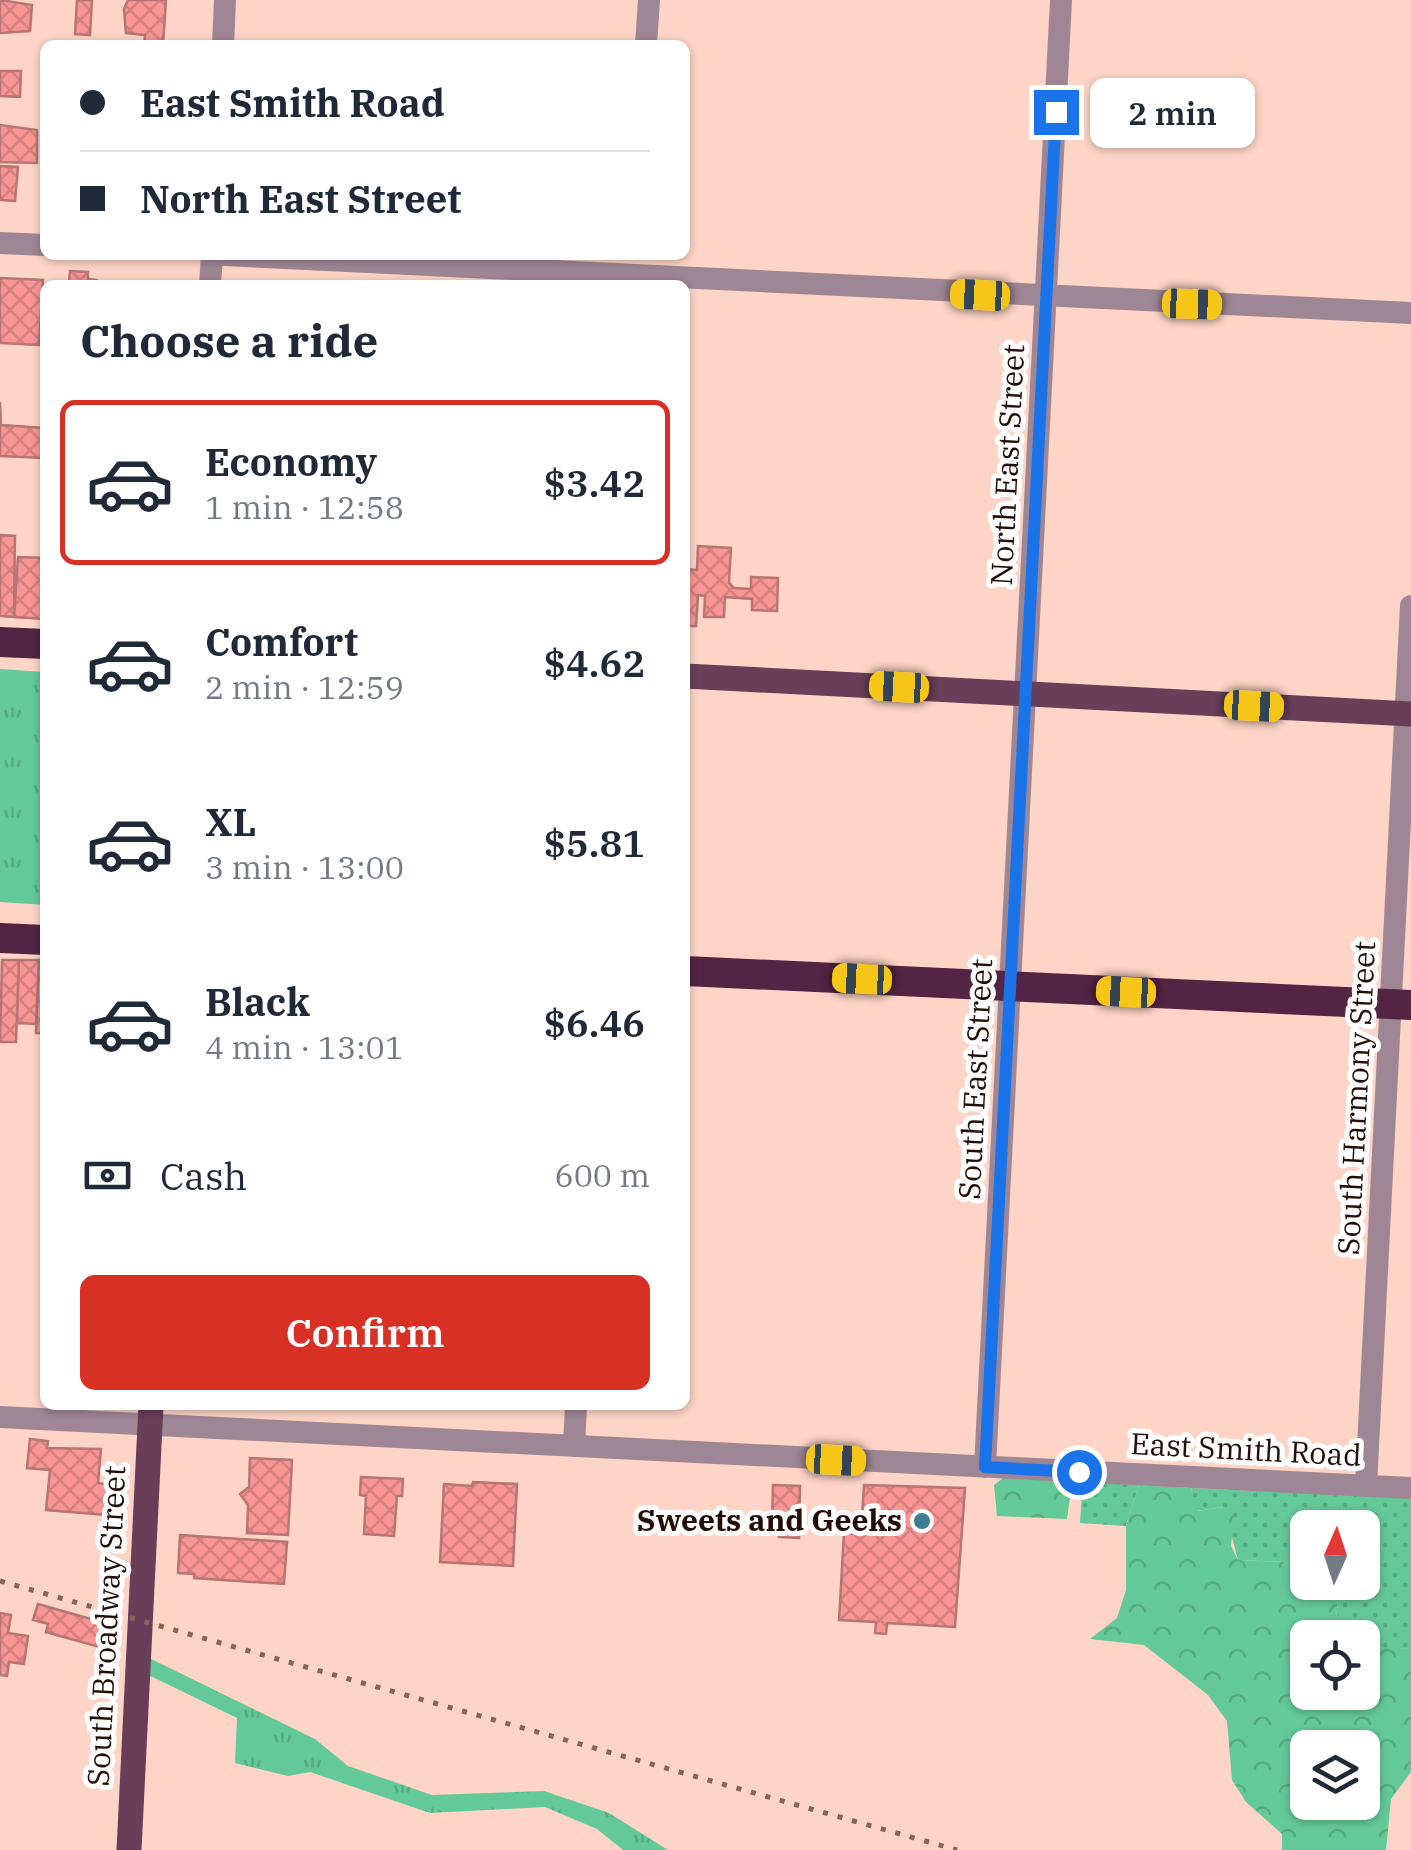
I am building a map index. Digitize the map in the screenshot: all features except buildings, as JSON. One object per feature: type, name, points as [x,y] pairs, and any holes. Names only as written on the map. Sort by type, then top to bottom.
[{"type":"highway","points":[[0,642],[40,644]]},
{"type":"highway","points":[[0,938],[40,940]]},
{"type":"highway","points":[[690,971],[1401,1004]]},
{"type":"main road","points":[[690,676],[1408,714]]},
{"type":"main road","name":"South Broadway Street","points":[[129,1850],[150,1415]]},
{"type":"street","points":[[223,40],[225,0]]},
{"type":"street","points":[[646,40],[648,0]]},
{"type":"street","name":"North East Street","points":[[1026,694],[1061,0]]},
{"type":"street","points":[[0,243],[40,245]]},
{"type":"street","points":[[412,260],[636,266],[1046,298],[1411,313]]},
{"type":"street","name":"South Harmony Street","points":[[1366,1486],[1401,1004],[1411,606]]},
{"type":"street","name":"South East Street","points":[[985,1467],[1026,694]]},
{"type":"street","points":[[574,1446],[576,1410]]},
{"type":"street","name":"East Smith Road","points":[[0,1417],[150,1415],[574,1446],[1411,1488]]},
{"type":"green space","points":[[0,669],[40,672],[40,905],[0,902]]},
{"type":"green space","points":[[1003,1478],[1065,1481],[1071,1489],[1067,1519],[997,1516],[994,1485]]},
{"type":"green space","points":[[1089,1482],[1139,1485],[1126,1526],[1080,1523],[1082,1493]]},
{"type":"green space","points":[[1139,1485],[1191,1488],[1197,1511],[1224,1507],[1234,1516],[1231,1546],[1238,1560],[1290,1562],[1290,1600],[1338,1600],[1336,1620],[1290,1620],[1290,1710],[1380,1710],[1380,1646],[1411,1649],[1411,1772],[1391,1799],[1386,1850],[1282,1850],[1282,1834],[1246,1802],[1232,1780],[1227,1721],[1208,1695],[1144,1645],[1090,1639],[1117,1618],[1126,1590],[1126,1526]]},
{"type":"green space","points":[[1191,1488],[1411,1498],[1411,1649],[1380,1648],[1380,1620],[1336,1620],[1338,1600],[1380,1600],[1380,1510],[1290,1510],[1290,1562],[1238,1560],[1224,1507],[1196,1511]]},
{"type":"green space","points":[[139,1653],[315,1739],[348,1766],[432,1795],[544,1791],[609,1813],[668,1850],[623,1850],[597,1829],[545,1807],[430,1813],[310,1772],[288,1776],[235,1763],[237,1718],[138,1670]]},
{"type":"railway","points":[[0,1581],[957,1850]]},
{"type":"place","name":"Sweets and Geeks","points":[[922,1521]]},
{"type":"route","points":[[1056,112],[985,1467],[1079,1472]]}]
